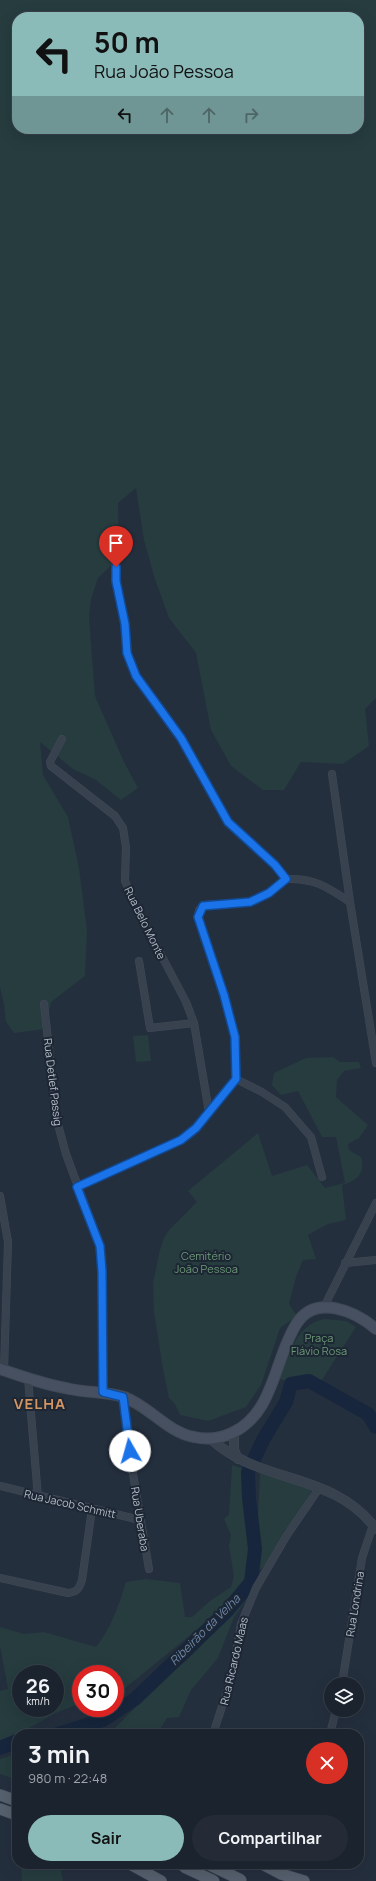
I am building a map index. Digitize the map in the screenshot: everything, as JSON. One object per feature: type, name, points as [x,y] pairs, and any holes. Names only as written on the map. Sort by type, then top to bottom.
[{"type":"main road","points":[[2,1370],[71,1390],[103,1392],[123,1397],[142,1406],[175,1430],[193,1437],[218,1441],[232,1433],[251,1418],[263,1403],[273,1383],[296,1324],[304,1315],[314,1309],[324,1307],[349,1312],[376,1329]]},
{"type":"main road","points":[[0,1795],[12,1799]]},
{"type":"main road","points":[[139,1869],[161,1881]]},
{"type":"main road","points":[[189,1869],[214,1881]]},
{"type":"main road","points":[[208,1881],[213,1869]]},
{"type":"main road","points":[[219,1869],[243,1880]]},
{"type":"main road","points":[[272,1869],[281,1874],[304,1881]]},
{"type":"street","points":[[115,547],[116,581],[125,624],[127,653],[136,676],[181,738],[228,822],[275,865],[286,879]]},
{"type":"street","name":"Rua Belo Monte","points":[[62,739],[50,762],[51,766],[115,816],[123,828],[126,847],[125,881],[140,915],[186,1002],[194,1023],[209,1112]]},
{"type":"street","points":[[332,774],[350,902],[376,1063]]},
{"type":"street","points":[[77,1187],[181,1140],[196,1128],[236,1079],[235,1037],[224,995],[198,917],[199,910],[203,906],[250,902],[269,893],[286,879],[303,878],[324,885],[350,902]]},
{"type":"street","points":[[140,961],[150,1028],[194,1023]]},
{"type":"street","name":"Rua Detlef Passig","points":[[44,1004],[57,1121],[77,1187],[100,1246],[102,1271],[103,1392]]},
{"type":"street","points":[[236,1079],[262,1092],[285,1107],[311,1137],[322,1177]]},
{"type":"street","points":[[0,1196],[3,1224],[8,1242],[2,1370]]},
{"type":"street","points":[[324,1307],[376,1203]]},
{"type":"street","points":[[345,1263],[376,1260]]},
{"type":"street","points":[[28,1378],[38,1496]]},
{"type":"street","name":"Rua Uberaba","points":[[123,1397],[140,1520],[149,1569]]},
{"type":"street","points":[[232,1433],[237,1456]]},
{"type":"street","points":[[218,1441],[237,1456]]},
{"type":"street","points":[[218,1441],[237,1456],[266,1469],[320,1487],[356,1507],[374,1527]]},
{"type":"street","name":"Rua Jacob Schmitt","points":[[0,1486],[140,1520]]},
{"type":"street","name":"Rua Ricardo Maas","points":[[215,1729],[232,1676],[241,1624],[248,1606],[256,1588],[287,1536],[320,1487]]},
{"type":"street","points":[[0,1578],[68,1593],[75,1592],[80,1588],[82,1580],[92,1509]]},
{"type":"street","name":"Rua Londrina","points":[[343,1677],[362,1558],[374,1527]]},
{"type":"street","points":[[331,1729],[334,1717]]},
{"type":"green space","points":[[0,0],[376,0],[376,698],[365,709],[369,746],[343,764],[301,762],[284,790],[263,790],[231,766],[211,730],[196,653],[169,618],[155,579],[144,540],[136,488],[118,503],[119,558],[98,578],[91,599],[89,618],[95,696],[124,762],[138,788],[121,800],[96,780],[73,769],[40,742],[43,775],[68,817],[79,868],[87,930],[85,976],[51,1002],[45,1029],[14,1033],[6,1022],[0,987]]},
{"type":"green space","points":[[148,1035],[151,1061],[136,1062],[133,1036]]},
{"type":"green space","name":"Cemitério João Pessoa","points":[[333,1057],[340,1062],[359,1062],[361,1068],[344,1071],[337,1080],[336,1097],[368,1125],[359,1138],[348,1144],[349,1150],[361,1157],[362,1168],[359,1176],[342,1185],[346,1220],[328,1224],[308,1235],[316,1259],[303,1260],[296,1277],[289,1304],[297,1316],[280,1328],[261,1385],[246,1407],[208,1421],[180,1415],[175,1404],[169,1398],[154,1312],[153,1283],[164,1238],[169,1230],[197,1202],[188,1191],[258,1133],[272,1176],[307,1165],[325,1188],[345,1183],[336,1137],[322,1137],[298,1091],[281,1095],[272,1085],[274,1073],[306,1058]]},
{"type":"green space","name":"Praça Flávio Rosa","points":[[324,1319],[346,1321],[356,1327],[322,1380],[304,1376],[290,1382],[280,1379],[290,1351],[300,1334],[314,1322]]},
{"type":"green space","points":[[232,1465],[245,1469],[250,1542],[249,1579],[199,1628],[124,1689],[124,1665],[72,1665],[72,1707],[64,1710],[64,1665],[12,1665],[12,1717],[49,1717],[27,1729],[12,1729],[12,1736],[0,1740],[0,1691],[8,1689],[0,1646],[0,1627],[24,1634],[44,1632],[96,1647],[114,1616],[126,1582],[146,1579],[180,1583],[185,1617],[192,1617],[210,1601],[231,1587],[234,1576],[229,1546],[231,1535],[224,1519],[229,1515]]},
{"type":"green space","points":[[260,1473],[312,1490],[296,1518],[285,1530],[266,1565],[256,1573],[260,1537],[258,1518]]},
{"type":"green space","points":[[248,1597],[234,1617],[218,1658],[191,1690],[179,1717],[167,1718],[160,1729],[114,1729],[161,1681],[188,1659]]},
{"type":"green space","points":[[12,1755],[12,1778],[0,1774],[0,1759]]},
{"type":"green space","points":[[21,1869],[60,1869],[63,1881],[22,1881]]},
{"type":"waterway","name":"Ribeirão da Velha","points":[[74,1729],[103,1720],[135,1699],[227,1611],[251,1582],[255,1549],[249,1498],[248,1472],[263,1440],[286,1402],[291,1384],[309,1381],[368,1414],[376,1427]]},
{"type":"waterway","name":"Ribeirão da Velha","points":[[0,1748],[12,1743]]},
{"type":"district","name":"VELHA","points":[[40,1404]]},
{"type":"route","points":[[116,567],[116,581],[125,624],[127,653],[136,676],[151,699],[181,738],[228,822],[275,865],[286,879],[269,893],[250,902],[203,906],[199,910],[198,917],[224,995],[235,1037],[236,1079],[196,1128],[181,1140],[77,1187],[100,1246],[102,1271],[103,1392],[123,1397],[130,1451]]}]
